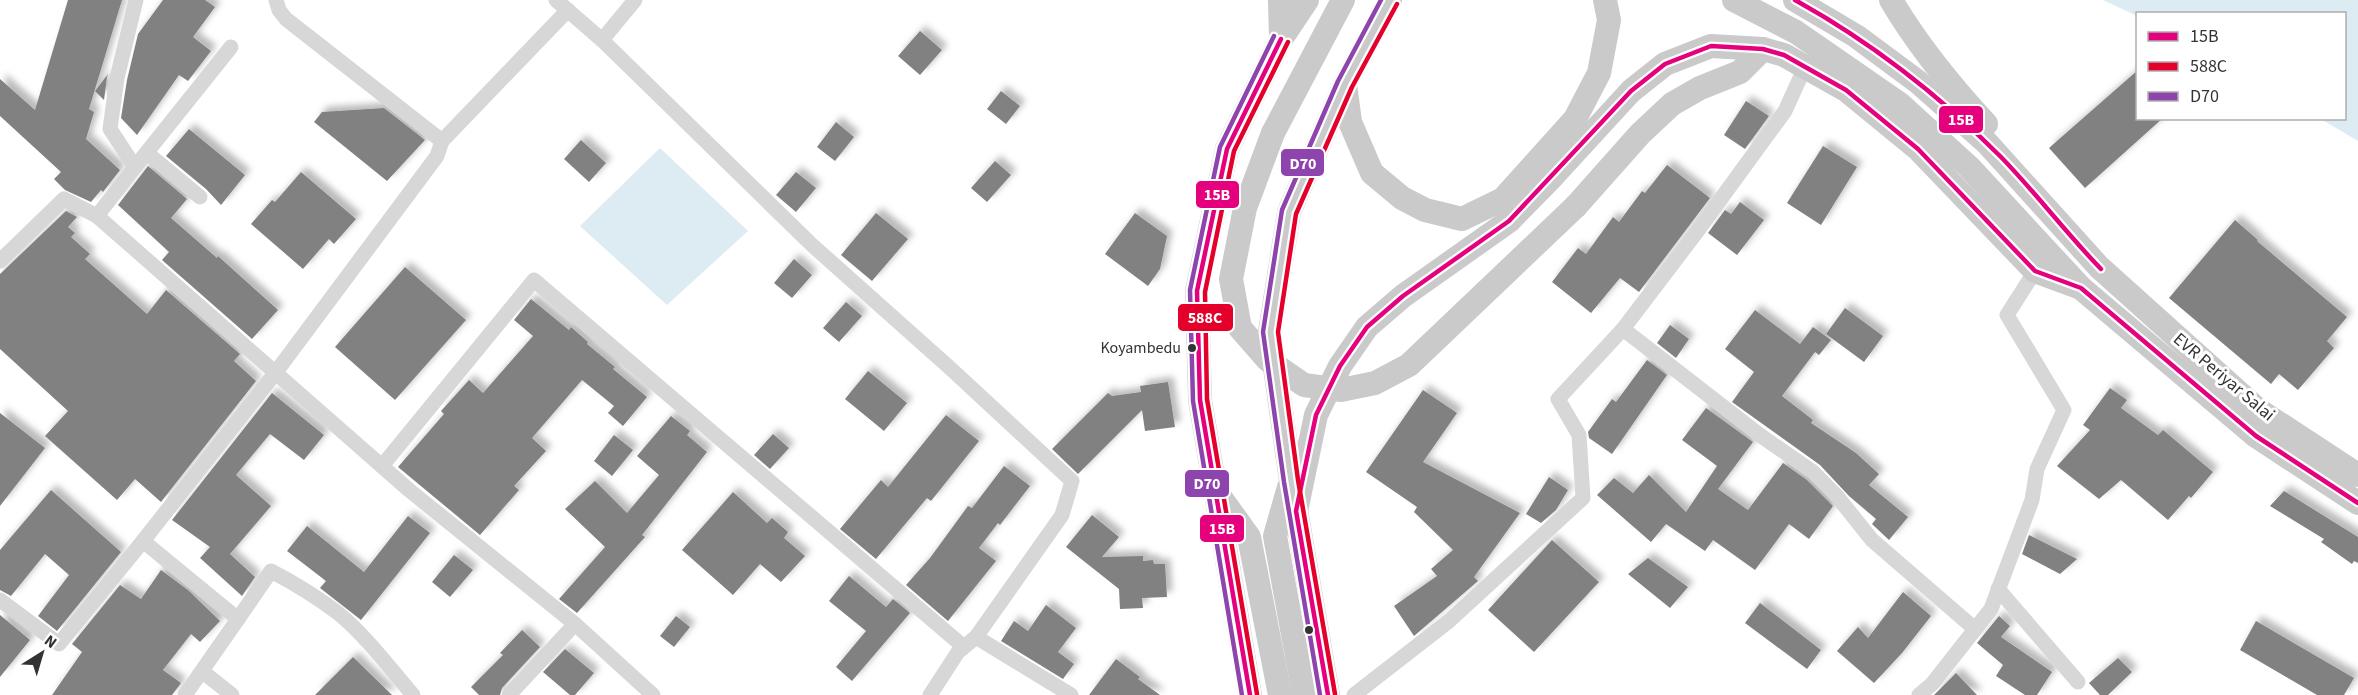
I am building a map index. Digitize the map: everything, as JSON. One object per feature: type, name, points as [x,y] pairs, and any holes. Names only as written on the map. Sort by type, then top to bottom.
[{"type":"main road","points":[[1280,0],[1281,39]]},
{"type":"main road","points":[[1250,695],[1200,400],[1197,291],[1227,149],[1281,39],[1307,0]]},
{"type":"main road","points":[[1343,0],[1273,133],[1245,208],[1231,279],[1240,328],[1268,360],[1304,385],[1341,390],[1375,382],[1409,365],[1576,206],[1640,134],[1672,105],[1700,88],[1740,72],[1763,49]]},
{"type":"main road","points":[[1328,695],[1291,481],[1270,332],[1289,212],[1345,84],[1390,0]]},
{"type":"main road","points":[[1345,84],[1350,122],[1372,173],[1402,198],[1417,206],[1462,219],[1503,199],[1575,119],[1599,74],[1609,20],[1605,0]]},
{"type":"main road","points":[[1734,0],[1796,32],[1900,104],[1969,167],[2005,204],[2040,261]]},
{"type":"main road","name":"EVR Periyar Salai","points":[[1795,0],[1856,36],[1918,82],[1987,143],[2099,267],[2257,409],[2358,474]]},
{"type":"main road","points":[[1891,0],[1911,34],[1947,81],[2089,237],[2099,267]]},
{"type":"main road","points":[[1296,511],[1304,463],[1316,415],[1340,366],[1367,327],[1403,296],[1509,221],[1631,91],[1665,64],[1711,46],[1763,49],[1784,55],[1846,90],[1918,149],[2040,261]]},
{"type":"main road","name":"EVR Periyar Salai","points":[[2040,261],[2081,288],[2256,436],[2358,502]]},
{"type":"main road","points":[[1291,481],[1275,536],[1304,695]]},
{"type":"main road","points":[[1216,491],[1249,537],[1280,695]]},
{"type":"street","points":[[135,0],[117,78],[110,129],[135,167]]},
{"type":"street","points":[[276,0],[279,10],[286,19],[442,141]]},
{"type":"street","points":[[602,40],[635,0]]},
{"type":"street","points":[[0,600],[59,644],[276,372],[437,156],[442,141],[562,5],[602,40],[812,245],[1072,481],[1062,515],[970,642],[958,652],[930,695]]},
{"type":"street","points":[[96,216],[231,47]]},
{"type":"street","points":[[1354,695],[1449,621],[1583,498],[1579,435],[1558,399],[1623,329],[1785,111],[1805,67]]},
{"type":"street","points":[[147,153],[200,197]]},
{"type":"street","points":[[0,261],[64,199],[96,216],[382,466],[575,624],[653,695]]},
{"type":"street","points":[[1918,695],[1932,684],[1991,609],[2032,500],[2037,469],[2064,410],[2007,315],[2040,261]]},
{"type":"street","points":[[382,466],[534,280],[970,642],[1071,695]]},
{"type":"street","points":[[1623,329],[1748,427],[1813,472],[1836,495],[1872,540],[1975,629]]},
{"type":"street","points":[[143,541],[238,619]]},
{"type":"street","points":[[185,695],[271,571],[295,583],[339,614],[371,646],[413,695]]},
{"type":"street","points":[[1998,589],[2078,682]]},
{"type":"street","points":[[509,695],[575,624]]},
{"type":"street","points":[[203,672],[232,695]]},
{"type":"shaded area","points":[[2103,0],[2358,0],[2358,141],[2323,120],[2346,120],[2346,12],[2136,12],[2136,16]]},
{"type":"shaded area","points":[[660,148],[748,231],[667,305],[580,226]]},
{"type":"building","points":[[68,0],[122,0],[89,109],[94,112],[86,139],[120,170],[103,192],[101,190],[91,202],[65,190],[54,179],[61,172],[0,116],[0,79],[35,110]]},
{"type":"building","points":[[163,0],[205,0],[215,7],[193,37],[211,51],[188,81],[179,75],[137,135],[121,118],[127,80],[138,34]]},
{"type":"building","points":[[920,31],[942,50],[920,75],[898,56]]},
{"type":"building","points":[[2136,72],[2136,120],[2161,120],[2085,188],[2049,148]]},
{"type":"building","points":[[108,74],[107,77],[104,100],[95,91]]},
{"type":"building","points":[[1001,91],[1020,106],[1006,124],[987,109]]},
{"type":"building","points":[[1746,101],[1769,116],[1745,149],[1724,135]]},
{"type":"building","points":[[384,108],[425,140],[387,181],[314,122],[322,112]]},
{"type":"building","points":[[836,122],[854,137],[835,161],[817,147]]},
{"type":"building","points":[[189,129],[245,175],[221,205],[206,189],[166,156]]},
{"type":"building","points":[[581,140],[606,163],[589,182],[564,159]]},
{"type":"building","points":[[1823,146],[1857,167],[1821,225],[1787,203]]},
{"type":"building","points":[[995,161],[1011,175],[987,202],[971,188]]},
{"type":"building","points":[[1667,165],[1710,198],[1639,292],[1620,278],[1591,313],[1552,282],[1578,248],[1586,254],[1613,217],[1619,222],[1642,191],[1645,193]]},
{"type":"building","points":[[148,166],[187,199],[171,218],[217,258],[218,256],[278,310],[252,339],[162,260],[169,252],[118,205]]},
{"type":"building","points":[[301,172],[356,219],[334,244],[329,239],[303,269],[251,224],[272,200],[275,202]]},
{"type":"building","points":[[796,172],[816,188],[796,212],[776,195]]},
{"type":"building","points":[[1740,202],[1764,220],[1737,255],[1708,233],[1725,210],[1731,214]]},
{"type":"building","points":[[66,211],[77,217],[68,227],[75,233],[71,237],[90,254],[85,259],[147,314],[166,290],[240,354],[234,361],[256,381],[161,502],[135,479],[117,500],[45,436],[68,411],[0,349],[0,274]]},
{"type":"building","points":[[876,213],[908,239],[872,281],[841,255]]},
{"type":"building","points":[[1135,213],[1167,236],[1160,269],[1148,286],[1105,254]]},
{"type":"building","points":[[2235,220],[2347,317],[2327,341],[2334,348],[2298,390],[2279,374],[2271,384],[2169,298]]},
{"type":"building","points":[[794,259],[812,275],[792,298],[774,283]]},
{"type":"building","points":[[405,267],[466,320],[395,400],[335,347]]},
{"type":"building","points":[[531,299],[569,330],[571,327],[588,342],[587,344],[615,367],[613,369],[647,397],[623,426],[608,413],[614,406],[582,380],[532,438],[546,451],[514,486],[519,490],[480,535],[398,467],[444,414],[441,411],[469,380],[483,393],[533,336],[514,320]]},
{"type":"building","points":[[846,302],[862,316],[839,342],[823,328]]},
{"type":"building","points":[[1845,308],[1883,336],[1864,362],[1826,334]]},
{"type":"building","points":[[1755,310],[1800,344],[1813,327],[1831,340],[1819,355],[1815,352],[1782,396],[1813,420],[1811,423],[1856,453],[1879,474],[1869,485],[1908,517],[1889,540],[1872,524],[1876,519],[1849,496],[1820,465],[1732,402],[1754,372],[1725,349]]},
{"type":"building","points":[[1670,325],[1689,339],[1676,358],[1657,343]]},
{"type":"building","points":[[1647,360],[1667,375],[1612,454],[1589,438],[1588,432],[1612,399],[1616,402]]},
{"type":"building","points":[[868,371],[907,403],[884,431],[845,399]]},
{"type":"building","points":[[1168,382],[1175,427],[1145,431],[1142,410],[1078,474],[1052,449],[1108,393],[1112,396],[1141,392],[1140,386]]},
{"type":"building","points":[[2110,388],[2127,400],[2121,408],[2158,435],[2163,430],[2213,472],[2168,520],[2121,480],[2099,499],[2057,466],[2090,430],[2083,425]]},
{"type":"building","points":[[1423,390],[1457,413],[1423,462],[1520,513],[1474,577],[1478,581],[1414,636],[1394,606],[1437,576],[1431,569],[1453,550],[1414,512],[1417,507],[1366,472]]},
{"type":"building","points":[[272,393],[324,435],[304,460],[270,434],[236,475],[271,506],[230,554],[255,577],[242,596],[200,558],[210,547],[172,520]]},
{"type":"building","points":[[1706,408],[1753,442],[1718,489],[1748,510],[1783,463],[1807,480],[1833,506],[1809,539],[1789,524],[1755,570],[1713,540],[1705,551],[1666,524],[1651,542],[1597,495],[1614,478],[1633,493],[1649,475],[1686,512],[1717,466],[1682,440]]},
{"type":"building","points":[[0,413],[45,448],[0,506]]},
{"type":"building","points":[[946,415],[979,441],[931,501],[927,498],[876,559],[840,529],[881,480],[888,487]]},
{"type":"building","points":[[671,416],[690,431],[687,435],[707,452],[642,535],[645,537],[577,613],[559,599],[605,547],[565,509],[595,481],[627,513],[659,475],[637,456]]},
{"type":"building","points":[[773,434],[789,448],[770,469],[754,455]]},
{"type":"building","points":[[614,435],[633,450],[612,476],[594,461]]},
{"type":"building","points":[[1004,466],[1030,486],[979,548],[996,561],[948,621],[906,585],[930,558],[968,506],[972,508]]},
{"type":"building","points":[[1549,477],[1568,490],[1556,510],[1541,523],[1526,514]]},
{"type":"building","points":[[51,490],[121,552],[57,631],[38,616],[69,575],[45,554],[11,596],[0,590],[0,550]]},
{"type":"building","points":[[2284,491],[2358,537],[2358,563],[2354,561],[2352,564],[2321,542],[2324,539],[2270,506]]},
{"type":"building","points":[[733,492],[767,523],[772,518],[788,532],[784,538],[805,556],[781,582],[760,564],[733,595],[682,550]]},
{"type":"building","points":[[1092,515],[1119,537],[1102,557],[1143,556],[1143,561],[1153,560],[1154,564],[1165,564],[1167,597],[1142,598],[1143,608],[1120,609],[1119,589],[1066,547]]},
{"type":"building","points":[[408,516],[430,533],[361,620],[320,588],[326,581],[287,551],[307,526],[364,572]]},
{"type":"building","points":[[2029,535],[2077,559],[2060,574],[2022,554]]},
{"type":"building","points":[[1552,540],[1599,582],[1534,652],[1488,610]]},
{"type":"building","points":[[454,555],[473,570],[450,597],[432,582]]},
{"type":"building","points":[[1648,558],[1688,587],[1670,608],[1628,574]]},
{"type":"building","points":[[161,570],[188,590],[220,621],[200,642],[191,634],[163,670],[181,683],[172,695],[52,695],[82,652],[72,644],[120,585],[141,599]]},
{"type":"building","points":[[849,576],[886,607],[893,599],[910,613],[852,681],[836,667],[866,631],[829,601]]},
{"type":"building","points":[[1903,592],[1931,616],[1902,653],[1874,683],[1837,651],[1858,627],[1868,638]]},
{"type":"building","points":[[1760,603],[1821,650],[1807,669],[1745,623]]},
{"type":"building","points":[[1046,605],[1076,628],[1058,652],[1074,664],[1063,679],[1001,641],[1014,621],[1028,631]]},
{"type":"building","points":[[0,615],[30,640],[0,677]]},
{"type":"building","points":[[676,616],[690,627],[674,647],[660,636]]},
{"type":"building","points":[[1999,616],[2010,626],[2001,637],[2052,672],[2037,695],[2025,695],[1996,676],[2003,665],[1977,643]]},
{"type":"building","points":[[2256,621],[2354,678],[2344,695],[2317,695],[2240,650]]},
{"type":"building","points":[[522,630],[540,647],[502,688],[500,695],[479,695],[471,687],[503,655],[500,653]]},
{"type":"building","points":[[565,649],[594,673],[575,695],[570,695],[543,672]]},
{"type":"building","points":[[353,657],[392,695],[315,695]]},
{"type":"building","points":[[2118,658],[2132,672],[2108,695],[2100,695],[2089,683]]},
{"type":"building","points":[[1116,659],[1140,677],[1138,679],[1160,695],[1089,695]]},
{"type":"building","points":[[1956,673],[1977,695],[1934,695]]},
{"type":"transit line","name":"D70","points":[[1320,695],[1284,482],[1263,332],[1282,210],[1338,81],[1381,0]]},
{"type":"transit line","name":"15B","points":[[1795,0],[1877,52],[1953,112],[2001,157],[2101,269]]},
{"type":"transit line","name":"588C","points":[[1335,694],[1298,480],[1278,332],[1296,214],[1352,87],[1397,4]]},
{"type":"transit line","name":"D70","points":[[1242,695],[1193,401],[1190,290],[1220,147],[1274,36]]},
{"type":"transit line","name":"15B","points":[[1250,695],[1200,400],[1197,291],[1227,149],[1281,39]]},
{"type":"transit line","name":"588C","points":[[1257,694],[1207,399],[1205,292],[1234,151],[1288,42]]},
{"type":"transit line","name":"15B","points":[[1328,695],[1296,511],[1316,415],[1340,366],[1367,327],[1403,296],[1509,221],[1631,91],[1665,64],[1711,46],[1763,49],[1784,55],[1846,90],[1918,149],[2035,271],[2081,288],[2256,436],[2358,503]]},
{"type":"place","name":"Koyambedu","points":[[1192,348]]}]
